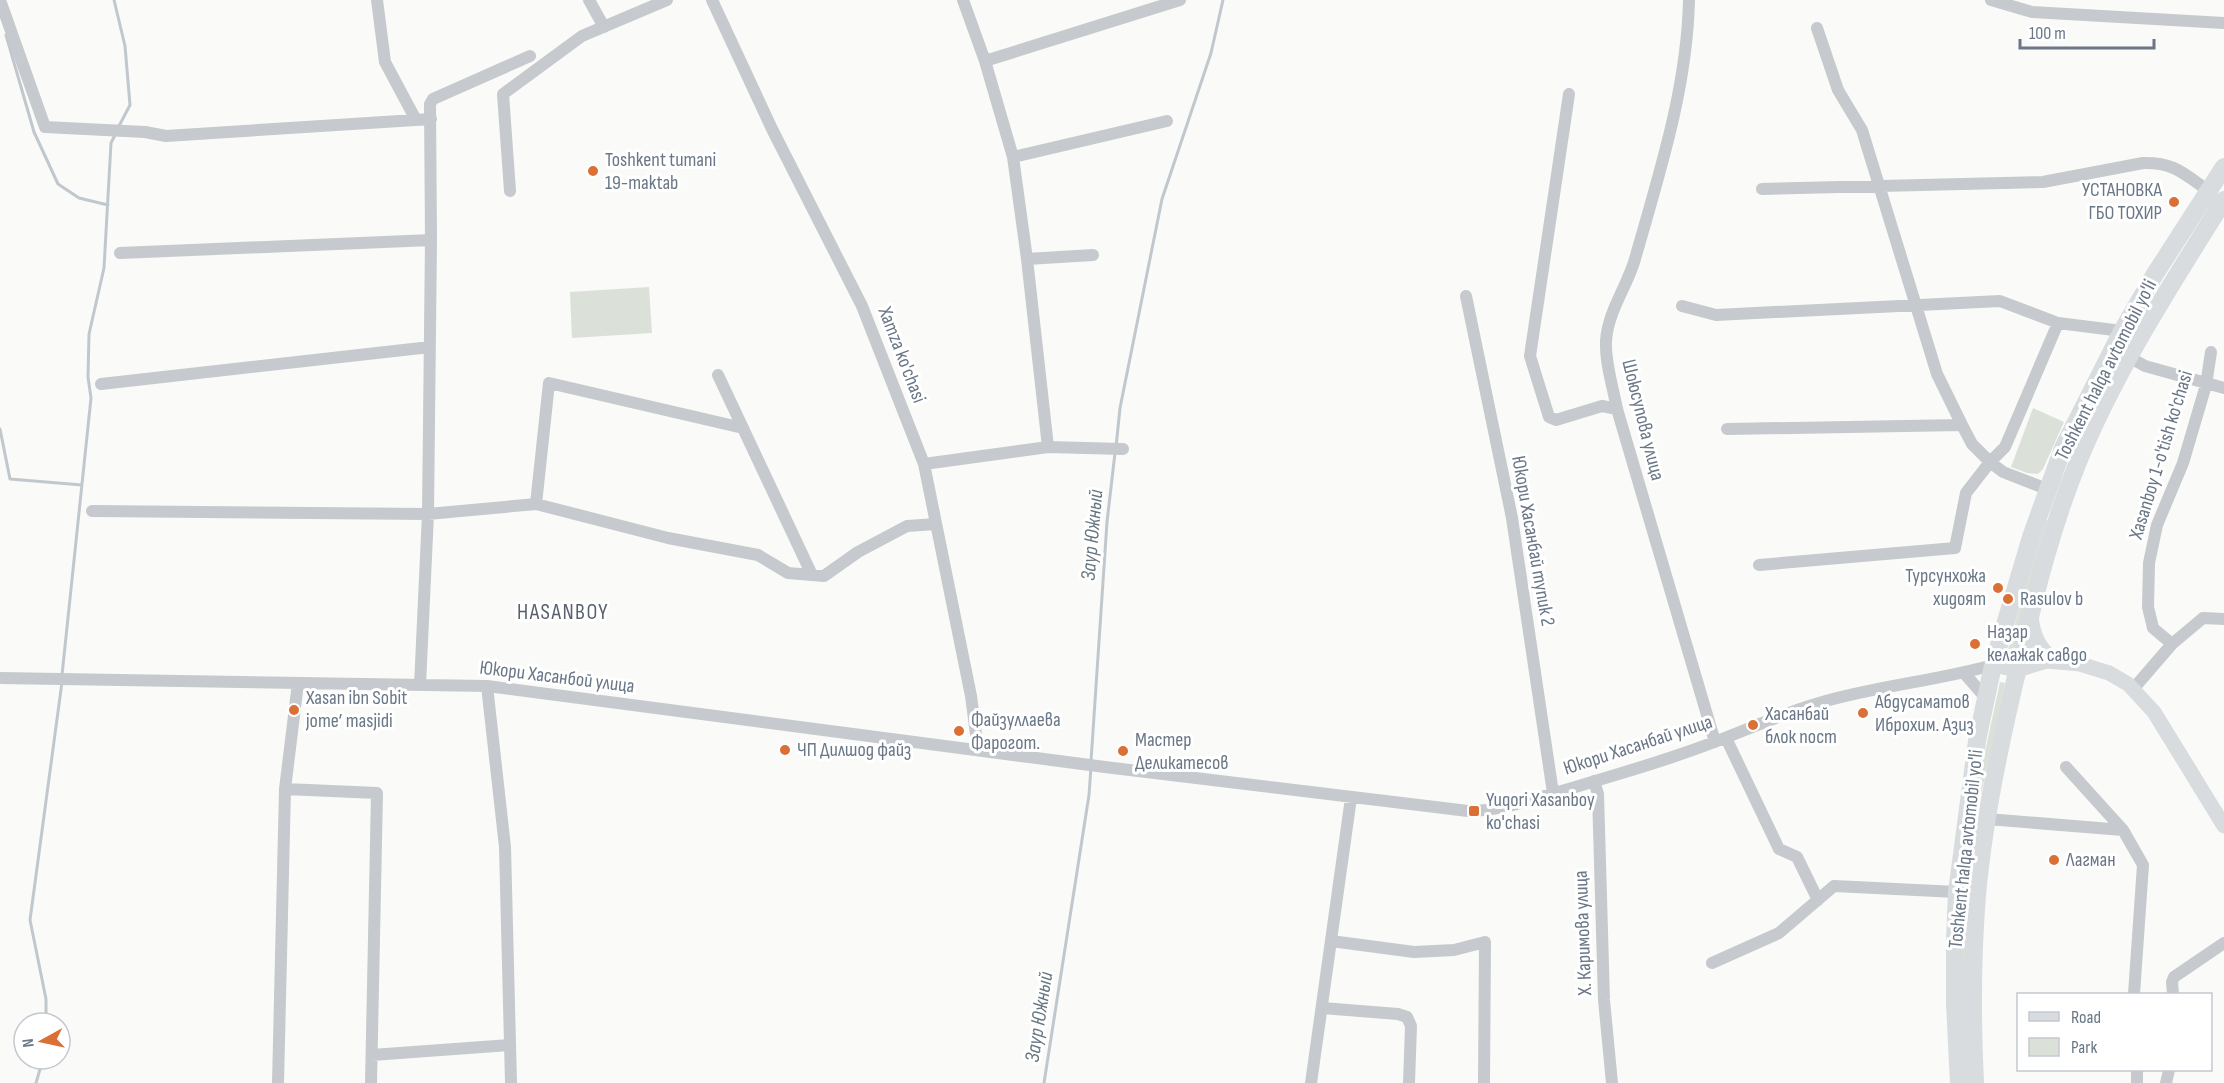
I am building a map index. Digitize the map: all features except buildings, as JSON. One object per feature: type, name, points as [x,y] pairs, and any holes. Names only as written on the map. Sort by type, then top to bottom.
[{"type":"highway","name":"Toshkent halqa avtomobil yo'li","points":[[1959,1083],[1955,992],[1958,892],[1977,741],[1992,665],[2045,496],[2063,448],[2122,331],[2155,274],[2216,195],[2224,167]]},
{"type":"highway","name":"Toshkent halqa avtomobil yo'li","points":[[1975,1083],[1973,1002],[1977,894],[2000,746],[2031,610],[2061,510],[2091,434],[2129,357],[2219,220],[2216,195]]},
{"type":"highway","points":[[2045,496],[2061,510]]},
{"type":"highway","points":[[1968,808],[1988,815]]},
{"type":"main road","points":[[2031,610],[2032,626],[2037,641],[2044,652],[2056,661]]},
{"type":"main road","points":[[1992,665],[2017,670],[2037,663],[2056,661],[2087,665],[2122,680],[2133,688],[2154,712],[2224,826]]},
{"type":"street","points":[[0,0],[4,20],[45,127],[145,132],[166,136],[431,119]]},
{"type":"street","points":[[377,0],[385,62],[416,120]]},
{"type":"street","points":[[588,0],[604,27]]},
{"type":"street","points":[[510,191],[504,94],[582,36],[667,0]]},
{"type":"street","name":"Xamza ko'chasi","points":[[712,0],[772,129],[862,306],[924,464],[971,696],[978,750]]},
{"type":"street","points":[[963,0],[985,61],[1013,157],[1048,447]]},
{"type":"street","points":[[985,61],[1180,0]]},
{"type":"street","name":"Шоюсупова улица","points":[[1689,0],[1685,60],[1669,132],[1634,263],[1622,288],[1607,332],[1608,362],[1617,409],[1720,740],[1779,849],[1797,857],[1818,900]]},
{"type":"street","points":[[1991,0],[2032,12],[2224,23]]},
{"type":"street","points":[[1817,28],[1838,90],[1862,130],[1937,374],[1972,444],[2003,472],[2045,496]]},
{"type":"street","points":[[420,685],[428,514],[430,104],[433,99],[530,56]]},
{"type":"street","points":[[1569,94],[1530,356],[1549,417],[1556,420],[1602,406],[1617,409]]},
{"type":"street","points":[[1013,157],[1167,121]]},
{"type":"street","points":[[1762,189],[2043,182],[2154,163],[2174,166],[2216,195]]},
{"type":"street","points":[[120,253],[431,240]]},
{"type":"street","points":[[1027,259],[1093,255]]},
{"type":"street","name":"Юкори Хасанбай тупик 2","points":[[1466,296],[1512,518],[1553,793]]},
{"type":"street","points":[[1682,306],[1716,315],[2000,301],[2058,323],[2122,331]]},
{"type":"street","points":[[1759,565],[1955,548],[1966,493],[1990,462],[2006,447],[2058,323]]},
{"type":"street","points":[[101,384],[430,347]]},
{"type":"street","name":"Xasanboy 1-o'tish ko'chasi","points":[[2172,644],[2153,628],[2148,608],[2149,563],[2157,525],[2183,463],[2206,385],[2211,352]]},
{"type":"street","points":[[2129,357],[2145,366],[2206,385],[2224,388]]},
{"type":"street","points":[[718,375],[812,575]]},
{"type":"street","points":[[536,504],[549,383],[743,428]]},
{"type":"street","points":[[1727,429],[1962,425]]},
{"type":"street","points":[[924,464],[1048,447],[1123,449]]},
{"type":"street","points":[[92,511],[428,514],[536,504],[668,538],[758,555],[788,573],[824,576],[858,552],[907,526],[936,524]]},
{"type":"street","points":[[2133,688],[2172,644],[2203,618],[2224,619]]},
{"type":"street","name":"Юкори Хасанбай улица","points":[[1105,767],[1451,811],[1479,811],[1507,807],[1594,781],[1720,740],[1777,716],[1820,703],[1992,665]]},
{"type":"street","points":[[1964,673],[1985,697]]},
{"type":"street","name":"Юкори Хасанбой улица","points":[[0,678],[488,687],[1105,767]]},
{"type":"street","points":[[278,1083],[285,789],[298,683]]},
{"type":"street","points":[[488,687],[506,847],[511,1083]]},
{"type":"street","points":[[2066,767],[2123,830],[2143,865],[2134,993]]},
{"type":"street","name":"Х. Каримова улица","points":[[1594,781],[1598,794],[1604,1000],[1612,1083]]},
{"type":"street","points":[[285,789],[377,793],[371,1083]]},
{"type":"street","points":[[1311,1083],[1351,798]]},
{"type":"street","points":[[1988,815],[2123,830]]},
{"type":"street","points":[[1712,963],[1779,933],[1834,886],[1958,892]]},
{"type":"street","points":[[1331,941],[1414,952],[1454,950],[1485,942],[1484,1083]]},
{"type":"street","points":[[2173,993],[2174,977],[2224,943]]},
{"type":"street","points":[[1322,1008],[1398,1014],[1407,1017],[1411,1026],[1409,1083]]},
{"type":"street","points":[[372,1055],[510,1045]]},
{"type":"green space","points":[[649,287],[652,333],[572,338],[570,292]]},
{"type":"green space","points":[[2033,408],[2064,422],[2043,469],[2038,474],[2011,467]]},
{"type":"green space","points":[[2044,519],[2049,521],[2013,650],[2008,649]]},
{"type":"green space","points":[[2000,682],[2005,683],[1981,795],[1976,794]]},
{"type":"green space","points":[[1972,824],[1977,825],[1966,1001],[1961,1026],[1964,900]]},
{"type":"waterway","points":[[114,0],[125,46],[130,105],[119,126]]},
{"type":"waterway","name":"Заур Южный","points":[[1116,447],[1120,408],[1162,199],[1211,53],[1223,0]]},
{"type":"waterway","points":[[6,35],[34,132],[58,184],[79,198],[108,205]]},
{"type":"waterway","points":[[62,675],[91,398],[88,377],[89,334],[104,268],[111,143],[115,135]]},
{"type":"waterway","points":[[0,429],[10,479],[82,485]]},
{"type":"waterway","name":"Заур Южный","points":[[1091,761],[1107,522],[1115,453]]},
{"type":"waterway","points":[[46,1011],[46,999],[30,920],[62,682]]},
{"type":"waterway","name":"Заур Южный","points":[[1044,1083],[1089,795],[1091,767]]},
{"type":"waterway","points":[[36,1083],[40,1071]]},
{"type":"place","name":"Toshkent tumani 19-maktab","points":[[593,171]]},
{"type":"place","name":"УСТАНОВКА ГБО ТОХИР","points":[[2174,202]]},
{"type":"place","name":"Турсунхожа хидоят","points":[[1998,588]]},
{"type":"place","name":"Rasulov b","points":[[2008,599]]},
{"type":"place","name":"Назар келажак савдо","points":[[1975,644]]},
{"type":"place","name":"Xasan ibn Sobit jome’ masjidi","points":[[294,710]]},
{"type":"place","name":"Абдусаматов Иброхим. Азиз","points":[[1863,713]]},
{"type":"place","name":"Хасанбай блок пост","points":[[1753,725]]},
{"type":"place","name":"Файзуллаева Фарогот.","points":[[959,731]]},
{"type":"place","name":"ЧП Дилшод файз","points":[[785,750]]},
{"type":"place","name":"Мастер Деликатесов","points":[[1123,751]]},
{"type":"place","name":"Yuqori Xasanboy ko'chasi","points":[[1474,811]]},
{"type":"place","name":"Лагман","points":[[2054,860]]},
{"type":"district","name":"HASANBOY","points":[[563,612]]}]
